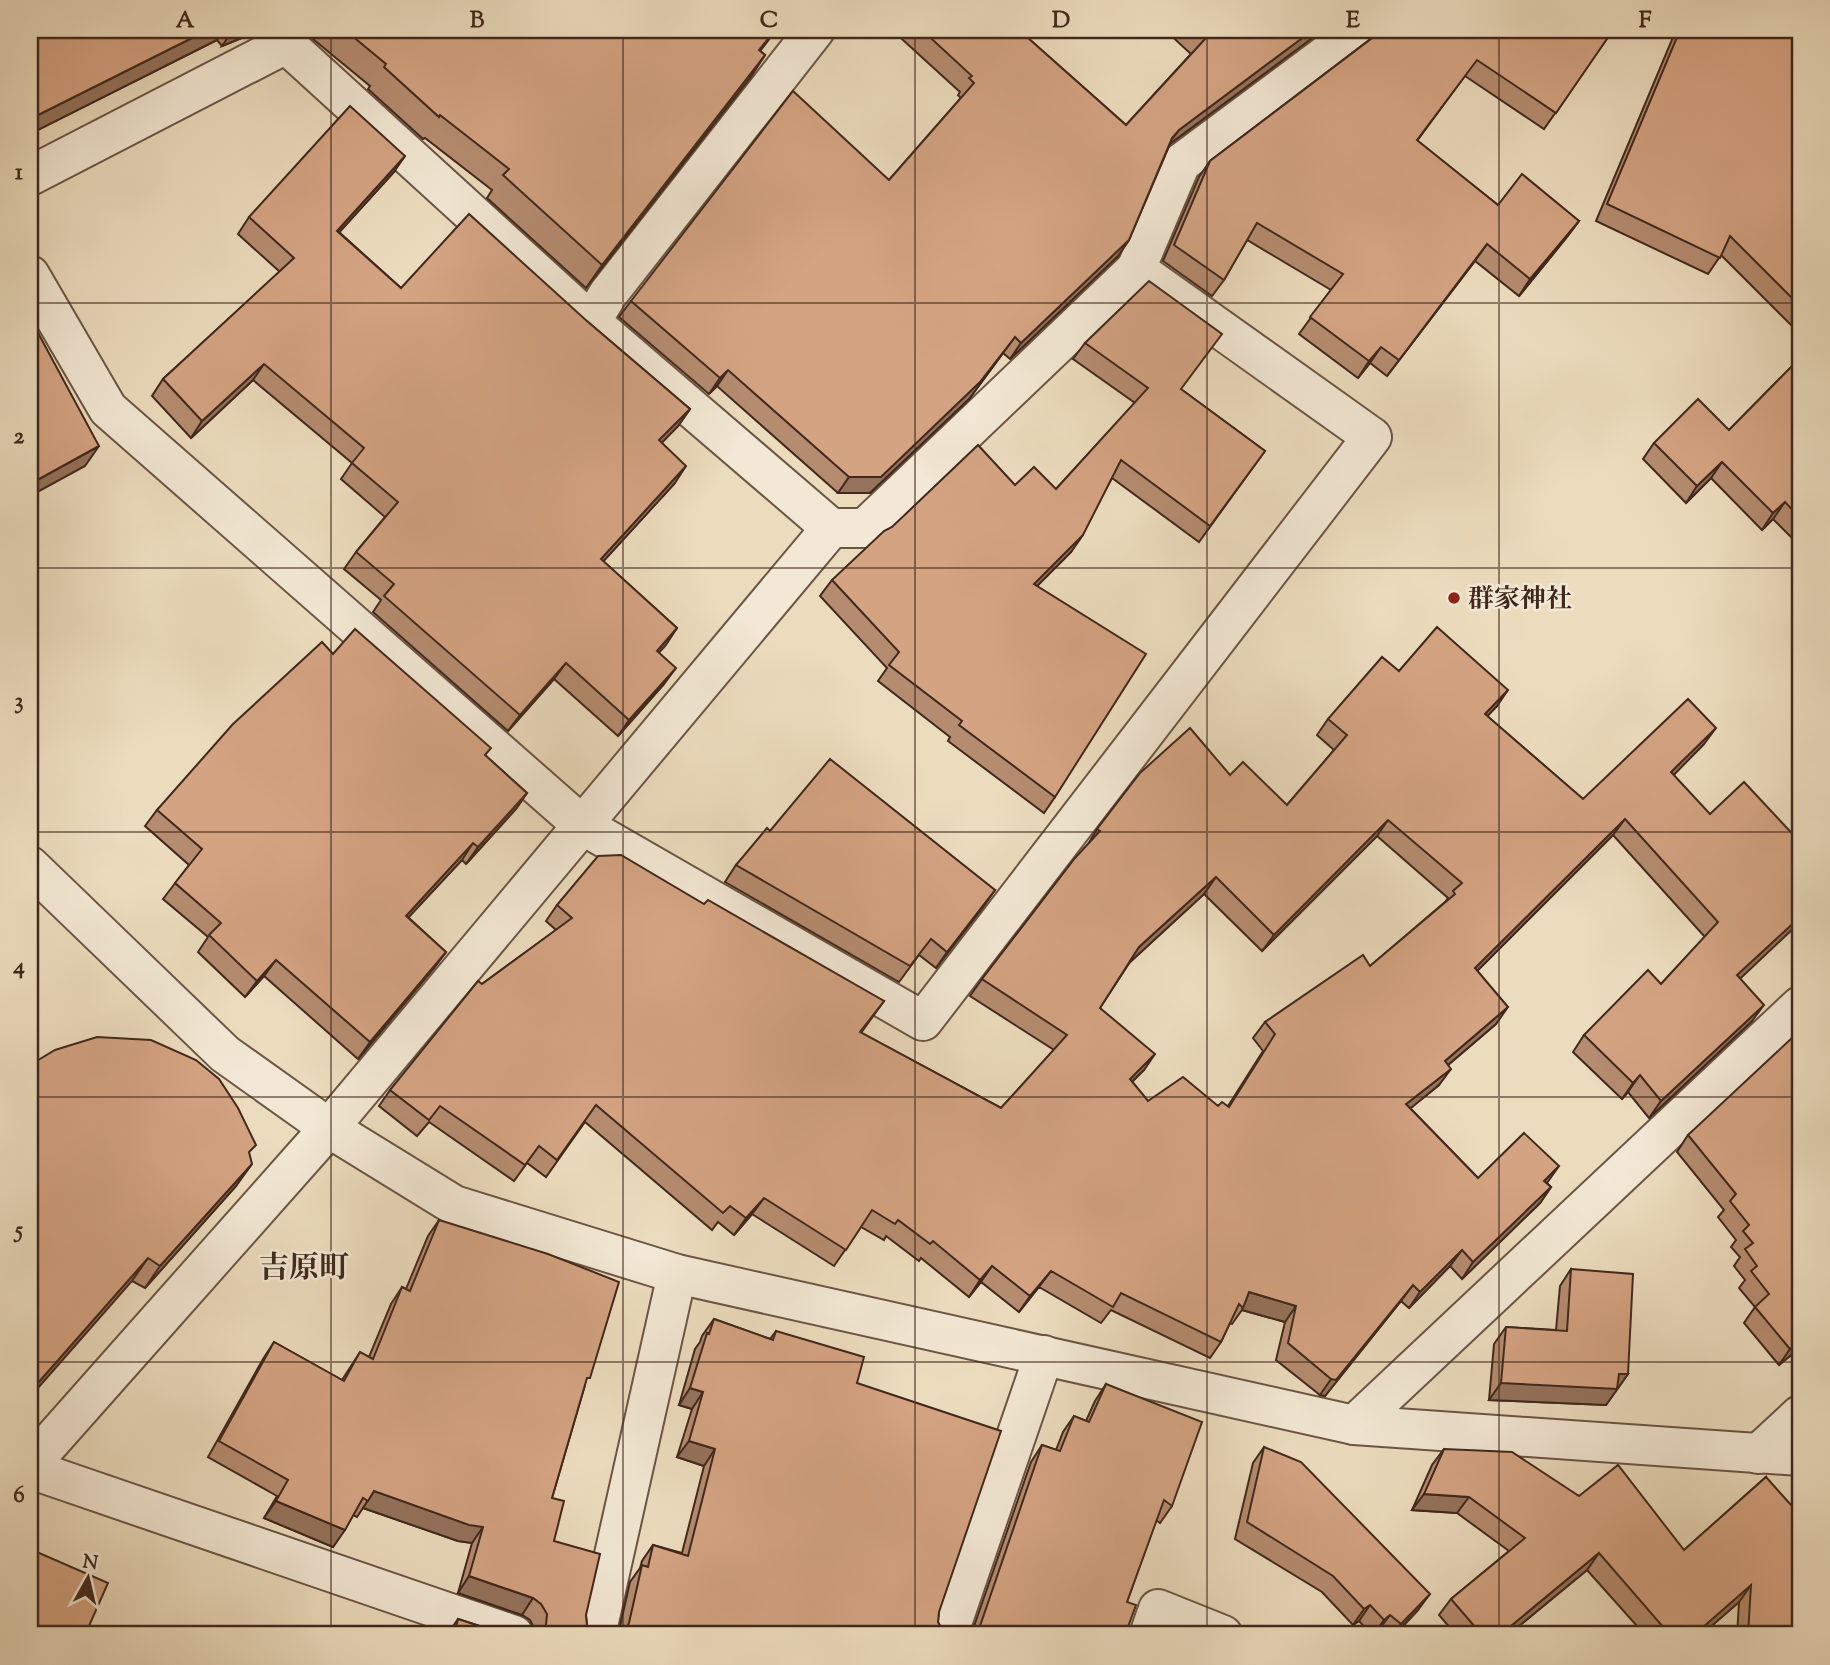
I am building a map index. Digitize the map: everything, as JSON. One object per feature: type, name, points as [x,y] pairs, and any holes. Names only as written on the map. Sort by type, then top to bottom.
[{"type":"street","points":[[591,322],[608,294],[815,30]]},
{"type":"street","points":[[30,176],[286,44],[591,322],[831,528],[865,528],[1136,269],[1181,163],[1350,37],[1354,30]]},
{"type":"street","points":[[30,275],[108,409],[582,825],[923,1021],[1373,436],[1136,269]]},
{"type":"street","points":[[514,1635],[30,1467],[329,1128],[831,528]]},
{"type":"street","points":[[30,866],[225,1054],[329,1128],[454,1205],[677,1274],[1354,1425],[1800,1456]]},
{"type":"street","points":[[1354,1425],[1800,1006]]},
{"type":"street","points":[[596,1635],[677,1274]]},
{"type":"street","points":[[948,1635],[1044,1355]]},
{"type":"street","points":[[1758,1454],[1800,1415]]},
{"type":"street","points":[[1149,1635],[1158,1609],[1223,1635]]},
{"type":"building","points":[[30,30],[208,30],[34,117],[36,121],[30,124]]},
{"type":"building","points":[[345,30],[775,30],[759,50],[765,55],[602,265],[503,175],[509,169],[440,115],[439,117],[384,67],[386,64]]},
{"type":"building","points":[[922,30],[1019,30],[1126,125],[1205,39],[1194,30],[1313,30],[1179,130],[1172,138],[1129,240],[1021,343],[1015,337],[980,382],[881,477],[849,477],[728,370],[720,378],[631,301],[793,91],[889,180],[974,83],[969,78],[972,76]]},
{"type":"building","points":[[1381,30],[1613,30],[1556,113],[1477,60],[1417,140],[1498,205],[1522,174],[1579,221],[1530,279],[1487,244],[1399,360],[1381,347],[1369,361],[1310,317],[1343,274],[1257,223],[1224,280],[1174,245],[1210,161]]},
{"type":"building","points":[[1680,30],[1708,30],[1712,33],[1713,30],[1800,30],[1800,306],[1730,236],[1720,258],[1607,204]]},
{"type":"building","points":[[350,106],[405,156],[337,231],[401,288],[469,214],[588,322],[690,409],[659,440],[686,466],[601,559],[677,628],[657,651],[676,668],[629,720],[566,663],[520,715],[384,596],[394,584],[356,552],[398,502],[352,463],[364,448],[264,364],[202,421],[163,379],[294,258],[249,217]]},
{"type":"building","points":[[1149,281],[1222,334],[1181,389],[1265,451],[1210,526],[1121,460],[1083,535],[1034,584],[1146,654],[1055,797],[959,725],[962,721],[889,665],[899,652],[832,580],[978,445],[1015,485],[1034,467],[1056,489],[1148,388],[1085,343]]},
{"type":"building","points":[[30,318],[99,446],[30,484]]},
{"type":"building","points":[[1800,358],[1800,518],[1785,502],[1773,513],[1722,462],[1697,486],[1654,443],[1698,399],[1729,430]]},
{"type":"building","points":[[1437,627],[1508,690],[1485,714],[1583,799],[1688,699],[1716,728],[1671,772],[1710,814],[1744,782],[1800,842],[1800,917],[1737,975],[1764,1005],[1661,1101],[1640,1075],[1633,1083],[1584,1035],[1648,970],[1661,984],[1718,922],[1625,819],[1475,968],[1508,1007],[1445,1061],[1451,1069],[1406,1104],[1478,1178],[1524,1133],[1559,1166],[1544,1181],[1551,1187],[1473,1262],[1462,1250],[1420,1292],[1413,1285],[1336,1380],[1331,1379],[1288,1343],[1296,1306],[1249,1292],[1243,1308],[1239,1304],[1221,1342],[1121,1293],[1113,1307],[1051,1271],[1030,1296],[992,1266],[980,1280],[933,1241],[930,1244],[898,1220],[895,1224],[872,1210],[846,1250],[764,1198],[746,1218],[730,1206],[723,1213],[596,1105],[557,1160],[539,1146],[525,1165],[440,1106],[429,1120],[390,1090],[478,981],[482,984],[572,918],[557,905],[598,856],[621,855],[704,904],[708,900],[884,1001],[860,1032],[1001,1108],[1067,1035],[982,979],[1075,858],[1100,831],[1097,829],[1140,773],[1190,728],[1230,775],[1243,762],[1287,805],[1347,735],[1328,719],[1382,657],[1399,671]],"holes":[[[1388,820],[1462,883],[1453,891],[1455,894],[1370,966],[1363,955],[1265,1022],[1275,1034],[1229,1107],[1222,1102],[1218,1106],[1183,1077],[1148,1101],[1130,1079],[1155,1054],[1100,1008],[1139,947],[1216,877],[1274,935]]]},
{"type":"building","points":[[355,629],[491,748],[485,755],[527,793],[478,847],[473,843],[406,916],[446,952],[370,1042],[276,960],[257,981],[209,935],[221,923],[175,883],[202,849],[157,810],[233,724],[322,642],[333,654]]},
{"type":"building","points":[[830,759],[995,890],[947,952],[931,939],[910,966],[736,865],[767,828],[770,831]]},
{"type":"building","points":[[97,1037],[151,1040],[196,1060],[219,1079],[238,1108],[256,1145],[249,1152],[252,1164],[160,1266],[148,1258],[30,1392],[30,1065],[55,1050]]},
{"type":"building","points":[[1793,1037],[1800,1042],[1800,1341],[1790,1349],[1755,1307],[1769,1294],[1751,1271],[1757,1266],[1745,1249],[1753,1243],[1743,1231],[1749,1225],[1730,1201],[1736,1194],[1688,1135]]},
{"type":"building","points":[[439,1220],[548,1254],[619,1282],[590,1378],[587,1378],[552,1498],[564,1501],[554,1541],[600,1554],[586,1615],[587,1626],[593,1635],[539,1635],[546,1625],[547,1614],[541,1604],[533,1598],[469,1576],[483,1527],[469,1525],[374,1491],[368,1501],[363,1498],[345,1530],[276,1501],[288,1480],[219,1441],[274,1342],[344,1381],[360,1352],[373,1359],[402,1287],[410,1291]]},
{"type":"building","points":[[1571,1269],[1633,1274],[1628,1374],[1619,1374],[1617,1389],[1501,1383],[1506,1327],[1567,1331]]},
{"type":"building","points":[[714,1319],[773,1340],[776,1331],[864,1357],[857,1383],[1001,1431],[939,1612],[938,1622],[947,1635],[620,1635],[629,1623],[642,1565],[648,1567],[653,1545],[688,1556],[715,1449],[689,1441],[703,1392],[690,1388]]},
{"type":"building","points":[[1106,1384],[1202,1422],[1172,1506],[1164,1500],[1127,1602],[1136,1605],[1125,1635],[973,1635],[980,1626],[1042,1445],[1060,1451],[1074,1416],[1089,1422]]},
{"type":"building","points":[[1264,1447],[1301,1462],[1430,1594],[1401,1624],[1390,1615],[1384,1620],[1370,1605],[1364,1609],[1333,1576],[1247,1522]]},
{"type":"building","points":[[1444,1449],[1512,1452],[1579,1496],[1618,1465],[1684,1550],[1766,1477],[1800,1515],[1800,1635],[1748,1635],[1751,1585],[1694,1635],[1670,1635],[1599,1553],[1500,1635],[1482,1635],[1451,1599],[1525,1538],[1469,1497],[1424,1494]]},
{"type":"building","points":[[30,1549],[108,1583],[85,1635],[30,1635]]},
{"type":"building","points":[[458,1619],[507,1635],[454,1635]]},
{"type":"place","name":"群家神社","points":[[1454,598]]},
{"type":"district","name":"吉原町","points":[[304,1267]]}]
